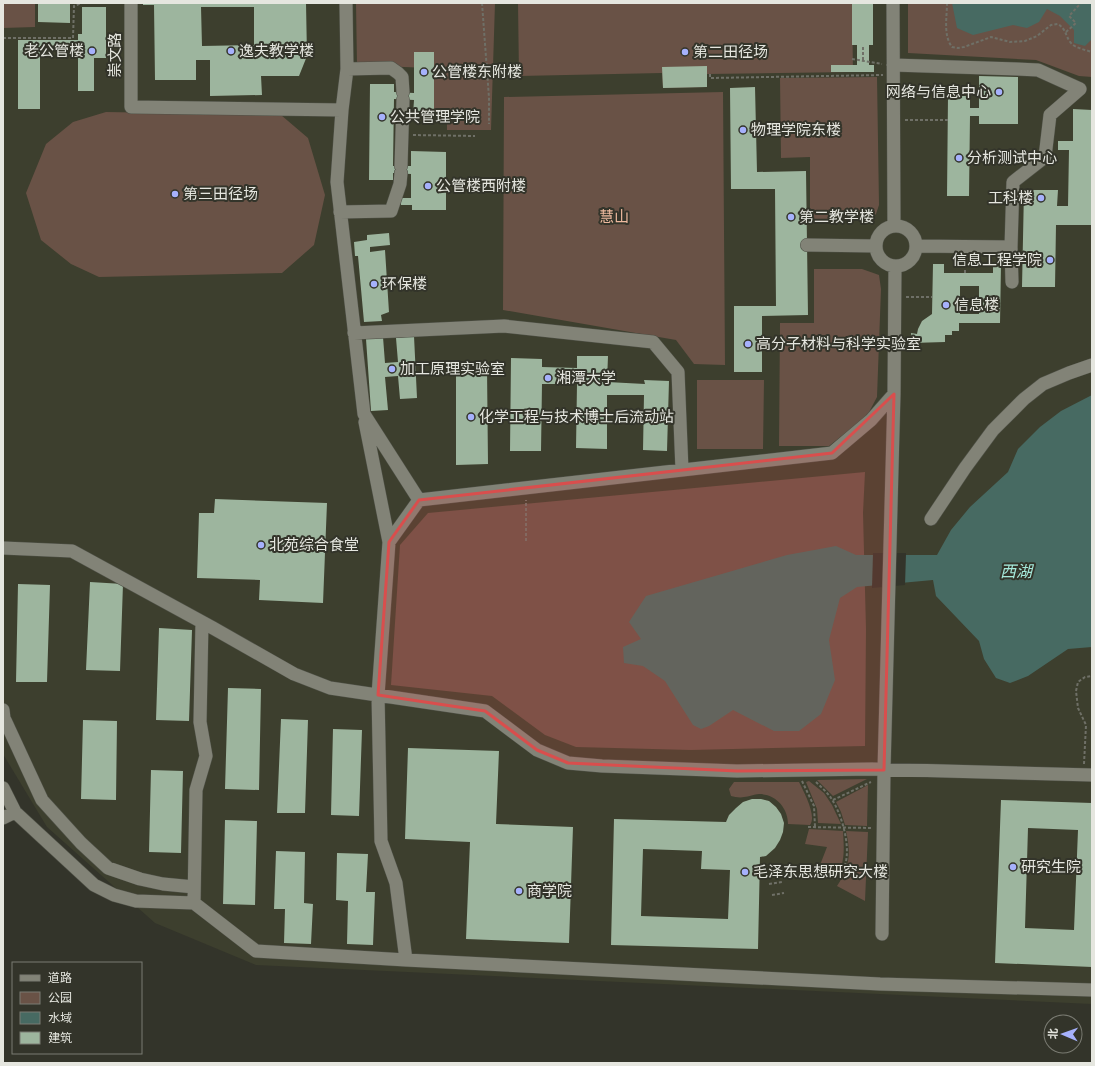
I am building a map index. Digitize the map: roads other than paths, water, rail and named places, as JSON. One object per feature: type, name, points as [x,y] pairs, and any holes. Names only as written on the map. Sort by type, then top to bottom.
[{"type":"street","name":"崇文路","points":[[132,3],[131,107],[342,110]]},
{"type":"street","points":[[346,3],[347,69],[342,110],[337,182],[364,414],[389,542],[378,695],[381,841],[396,883],[406,960]]},
{"type":"street","points":[[893,3],[894,226]]},
{"type":"street","points":[[893,64],[1038,70],[1086,89]]},
{"type":"street","points":[[340,212],[391,211],[400,184],[401,170],[403,96],[402,77],[391,68],[347,69]]},
{"type":"street","points":[[1012,282],[1011,247],[1013,182],[1045,157],[1050,115],[1086,89]]},
{"type":"street","points":[[894,226],[901,226],[912,233],[916,246],[912,258],[901,265],[895,266],[884,262],[880,258],[877,253],[876,246],[879,235],[883,230],[894,226]]},
{"type":"street","points":[[807,245],[876,246]]},
{"type":"street","points":[[916,246],[1011,247]]},
{"type":"street","points":[[882,934],[884,770],[894,394],[895,266]]},
{"type":"street","points":[[354,333],[504,326],[653,342],[678,372],[682,470]]},
{"type":"street","points":[[931,519],[965,468],[993,430],[1024,399],[1043,384],[1092,365]]},
{"type":"street","points":[[389,542],[419,500],[832,453],[871,420],[894,394]]},
{"type":"street","points":[[364,414],[419,500]]},
{"type":"street","points":[[3,548],[72,551],[294,674],[330,688],[485,711],[537,750],[568,763],[602,766],[737,771],[1088,770]]},
{"type":"street","points":[[194,904],[196,790],[206,756],[200,722],[202,622]]},
{"type":"street","points":[[3,710],[4,718],[42,800],[81,843],[108,868],[140,879],[163,884],[194,887]]},
{"type":"street","points":[[3,788],[15,812],[94,884],[114,895],[136,901],[194,904],[256,950],[406,960],[880,984],[1092,990]]},
{"type":"street","points":[[3,818],[15,812]]},
{"type":"water","points":[[952,3],[1092,3],[1092,39],[1085,46],[1074,43],[1074,30],[1060,16],[1047,9],[1039,22],[1027,28],[1013,25],[973,35],[957,28]]},
{"type":"water","name":"西湖","points":[[1092,395],[1092,647],[1068,649],[1028,676],[1010,683],[996,678],[984,659],[979,641],[936,596],[933,580],[857,587],[840,598],[829,640],[835,680],[821,714],[799,731],[774,731],[733,710],[709,726],[701,729],[693,725],[665,681],[643,666],[624,663],[623,647],[641,639],[629,622],[646,596],[787,555],[836,546],[856,555],[937,555],[951,530],[970,507],[1008,472],[1018,449],[1040,427],[1061,411]]},
{"type":"place","name":"老公管楼","points":[[92,51]]},
{"type":"place","name":"逸夫教学楼","points":[[231,51]]},
{"type":"place","name":"第二田径场","points":[[685,52]]},
{"type":"place","name":"公管楼东附楼","points":[[424,72]]},
{"type":"place","name":"网络与信息中心","points":[[999,92]]},
{"type":"place","name":"公共管理学院","points":[[382,117]]},
{"type":"place","name":"物理学院东楼","points":[[743,130]]},
{"type":"place","name":"分析测试中心","points":[[959,158]]},
{"type":"place","name":"公管楼西附楼","points":[[428,186]]},
{"type":"place","name":"第三田径场","points":[[175,194]]},
{"type":"place","name":"工科楼","points":[[1041,198]]},
{"type":"place","name":"第二教学楼","points":[[791,217]]},
{"type":"place","name":"信息工程学院","points":[[1050,260]]},
{"type":"place","name":"环保楼","points":[[374,284]]},
{"type":"place","name":"信息楼","points":[[946,305]]},
{"type":"place","name":"高分子材料与科学实验室","points":[[748,344]]},
{"type":"place","name":"加工原理实验室","points":[[392,369]]},
{"type":"place","name":"湘潭大学","points":[[548,378]]},
{"type":"place","name":"化学工程与技术博士后流动站","points":[[471,417]]},
{"type":"place","name":"北苑综合食堂","points":[[261,545]]},
{"type":"place","name":"研究生院","points":[[1013,867]]},
{"type":"place","name":"毛泽东思想研究大楼","points":[[745,872]]},
{"type":"place","name":"商学院","points":[[519,891]]},
{"type":"park label","name":"慧山","points":[[614,217]]}]
